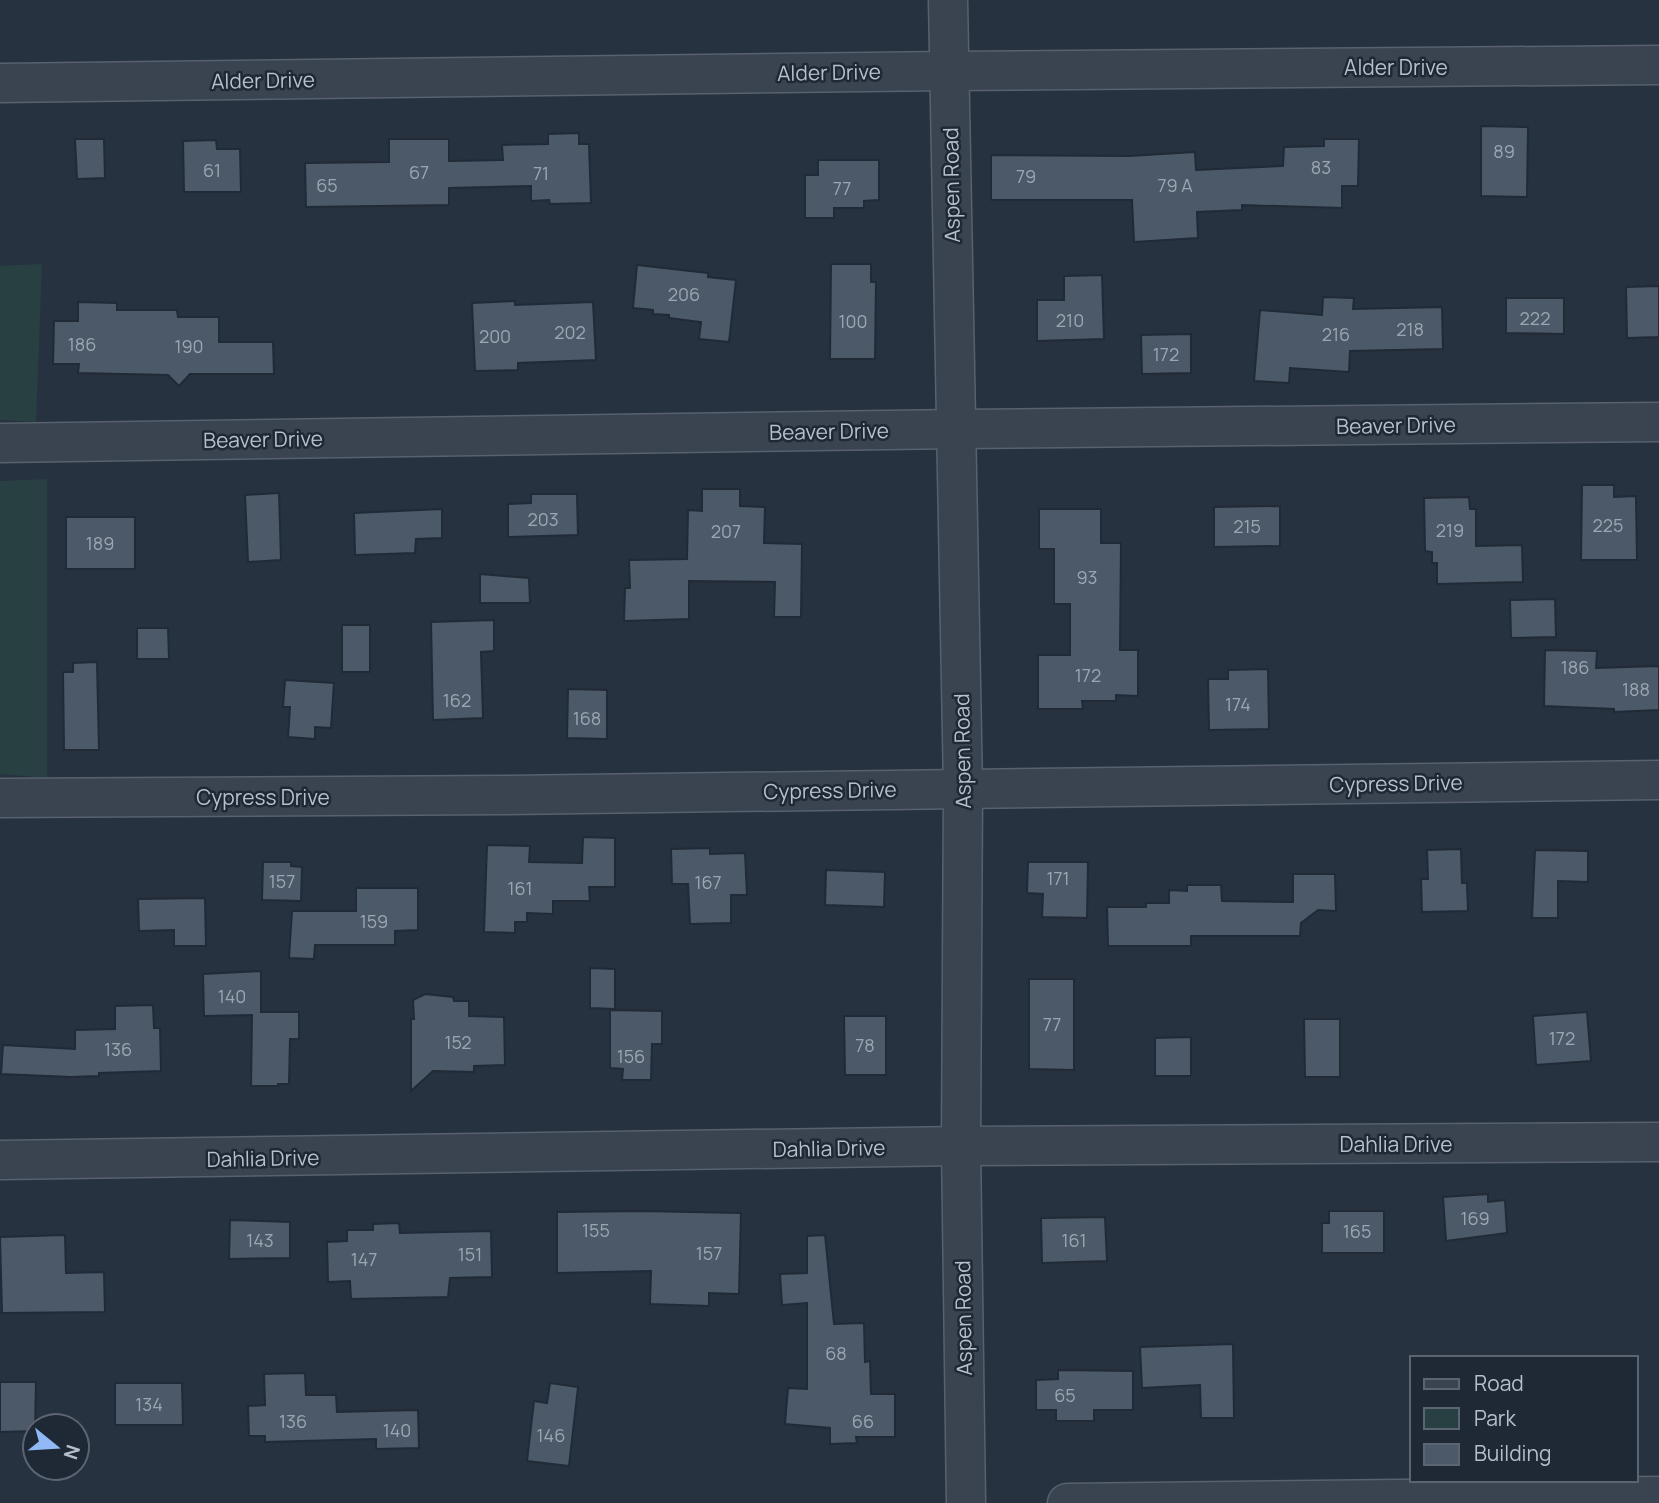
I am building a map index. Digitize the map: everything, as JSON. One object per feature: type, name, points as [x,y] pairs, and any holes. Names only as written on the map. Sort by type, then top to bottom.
[{"type":"street","name":"Aspen Road","points":[[948,0],[963,788],[961,1146],[966,1503]]},
{"type":"street","name":"Alder Drive","points":[[0,83],[1659,65]]},
{"type":"street","name":"Beaver Drive","points":[[0,443],[1659,422]]},
{"type":"street","name":"Cypress Drive","points":[[0,798],[504,795],[1659,780]]},
{"type":"street","name":"Dahlia Drive","points":[[0,1160],[961,1146],[1659,1142]]},
{"type":"street","points":[[1067,1503],[1659,1496]]},
{"type":"green space","points":[[42,264],[36,422],[0,420],[0,266]]},
{"type":"green space","points":[[47,479],[47,778],[0,774],[0,481]]},
{"type":"building","points":[[1481,126],[1528,127],[1527,197],[1481,196]]},
{"type":"building","points":[[579,133],[579,144],[589,144],[591,203],[550,204],[549,200],[531,201],[531,186],[449,188],[449,205],[306,207],[305,163],[389,162],[389,139],[449,139],[449,161],[503,160],[502,145],[548,144],[548,134]]},
{"type":"building","points":[[75,139],[104,139],[105,178],[77,179]]},
{"type":"building","points":[[1324,139],[1359,139],[1358,186],[1342,186],[1342,208],[1242,205],[1242,210],[1197,212],[1198,238],[1134,242],[1132,200],[991,200],[991,155],[1129,156],[1195,152],[1196,170],[1283,166],[1284,147],[1324,146]]},
{"type":"building","points":[[216,140],[217,149],[240,149],[241,192],[184,192],[183,141]]},
{"type":"building","points":[[818,160],[879,160],[879,200],[864,201],[864,208],[834,208],[834,218],[805,218],[805,175],[818,175]]},
{"type":"building","points":[[831,264],[871,264],[871,282],[876,282],[875,359],[830,359]]},
{"type":"building","points":[[637,265],[708,273],[708,277],[736,280],[729,342],[699,339],[701,322],[669,318],[669,315],[653,314],[653,310],[633,308]]},
{"type":"building","points":[[1102,275],[1104,339],[1037,341],[1037,300],[1064,300],[1064,276]]},
{"type":"building","points":[[1659,286],[1659,337],[1627,338],[1626,287]]},
{"type":"building","points":[[1323,297],[1354,298],[1353,309],[1442,307],[1443,349],[1350,351],[1349,372],[1290,368],[1289,383],[1254,381],[1260,310],[1322,315]]},
{"type":"building","points":[[1506,298],[1564,298],[1564,334],[1506,333]]},
{"type":"building","points":[[515,301],[515,305],[593,302],[596,360],[518,363],[518,370],[475,371],[472,303]]},
{"type":"building","points":[[78,302],[117,303],[117,310],[177,310],[178,317],[219,317],[219,342],[273,342],[274,374],[190,374],[179,386],[168,375],[78,373],[79,364],[53,364],[54,321],[78,321]]},
{"type":"building","points":[[1191,334],[1191,373],[1142,374],[1141,335]]},
{"type":"building","points":[[1582,485],[1614,485],[1614,497],[1636,496],[1637,560],[1581,560]]},
{"type":"building","points":[[702,489],[740,489],[740,506],[765,507],[764,543],[802,544],[801,617],[774,617],[775,582],[689,581],[689,619],[624,621],[625,588],[630,588],[629,560],[687,559],[688,510],[702,511]]},
{"type":"building","points":[[279,493],[281,560],[248,562],[245,495]]},
{"type":"building","points":[[531,494],[577,494],[578,535],[508,537],[508,504],[531,503]]},
{"type":"building","points":[[1469,497],[1470,509],[1476,509],[1476,546],[1522,545],[1523,582],[1437,584],[1437,563],[1432,563],[1432,552],[1425,551],[1424,498]]},
{"type":"building","points":[[1280,506],[1280,546],[1214,547],[1214,507]]},
{"type":"building","points":[[442,509],[442,538],[416,539],[415,553],[355,555],[354,513]]},
{"type":"building","points":[[1039,509],[1101,509],[1101,543],[1121,543],[1120,650],[1138,650],[1138,696],[1116,695],[1116,701],[1082,701],[1083,709],[1038,709],[1038,655],[1070,655],[1070,604],[1054,604],[1054,549],[1039,549]]},
{"type":"building","points":[[66,517],[135,517],[135,569],[66,569]]},
{"type":"building","points":[[480,574],[529,578],[530,603],[480,603]]},
{"type":"building","points":[[1555,599],[1556,637],[1511,638],[1510,600]]},
{"type":"building","points":[[494,620],[494,651],[481,652],[483,718],[433,720],[431,622]]},
{"type":"building","points":[[342,625],[370,625],[370,672],[342,672]]},
{"type":"building","points":[[137,628],[168,628],[169,659],[137,659]]},
{"type":"building","points":[[1545,650],[1597,651],[1596,668],[1659,666],[1659,710],[1614,712],[1614,709],[1544,706]]},
{"type":"building","points":[[97,662],[99,750],[64,750],[63,672],[73,672],[73,663]]},
{"type":"building","points":[[1268,669],[1269,729],[1209,730],[1208,679],[1228,679],[1228,670]]},
{"type":"building","points":[[285,680],[334,683],[331,728],[315,727],[315,739],[288,737],[290,707],[283,707]]},
{"type":"building","points":[[568,689],[607,690],[607,739],[567,738]]},
{"type":"building","points":[[583,837],[615,838],[615,887],[589,887],[590,901],[553,901],[553,914],[527,913],[527,922],[515,922],[515,933],[484,932],[487,845],[530,846],[529,862],[582,863]]},
{"type":"building","points":[[710,848],[710,854],[745,853],[747,895],[731,895],[731,923],[690,924],[688,884],[672,884],[671,849]]},
{"type":"building","points":[[1461,849],[1462,883],[1467,883],[1468,911],[1422,912],[1421,879],[1428,879],[1427,850]]},
{"type":"building","points":[[1535,850],[1588,851],[1588,882],[1558,881],[1558,918],[1532,918]]},
{"type":"building","points":[[263,862],[291,862],[291,866],[302,867],[301,901],[262,900]]},
{"type":"building","points":[[1028,862],[1088,862],[1087,918],[1042,917],[1043,894],[1027,893]]},
{"type":"building","points":[[826,870],[885,872],[884,907],[825,905]]},
{"type":"building","points":[[1293,874],[1335,874],[1336,911],[1318,910],[1301,923],[1300,936],[1191,936],[1191,946],[1108,946],[1107,907],[1146,907],[1146,903],[1169,903],[1169,890],[1187,891],[1187,885],[1221,885],[1222,901],[1293,902]]},
{"type":"building","points":[[356,888],[418,888],[418,930],[395,931],[395,945],[315,945],[314,959],[289,958],[292,911],[356,911]]},
{"type":"building","points":[[205,898],[206,946],[174,946],[174,930],[139,931],[138,899]]},
{"type":"building","points":[[590,968],[615,969],[615,1009],[590,1008]]},
{"type":"building","points":[[261,971],[261,1012],[299,1012],[299,1039],[290,1039],[289,1084],[251,1086],[252,1015],[204,1016],[203,974]]},
{"type":"building","points":[[1029,979],[1074,979],[1074,1070],[1029,1069]]},
{"type":"building","points":[[425,994],[453,997],[454,1001],[469,1001],[469,1016],[504,1017],[505,1065],[474,1066],[474,1072],[433,1071],[411,1091],[413,1000]]},
{"type":"building","points":[[153,1005],[154,1028],[160,1028],[161,1071],[99,1073],[99,1076],[71,1077],[1,1074],[3,1045],[75,1049],[75,1030],[115,1029],[115,1006]]},
{"type":"building","points":[[610,1010],[662,1011],[662,1044],[652,1044],[651,1080],[622,1080],[623,1069],[610,1068]]},
{"type":"building","points":[[1587,1012],[1591,1061],[1536,1065],[1533,1016]]},
{"type":"building","points":[[844,1016],[886,1016],[886,1075],[845,1075]]},
{"type":"building","points":[[1304,1019],[1340,1019],[1340,1077],[1305,1077]]},
{"type":"building","points":[[1191,1037],[1191,1076],[1155,1076],[1155,1038]]},
{"type":"building","points":[[1488,1194],[1488,1202],[1505,1200],[1507,1233],[1446,1241],[1443,1197]]},
{"type":"building","points":[[1329,1211],[1384,1211],[1384,1253],[1322,1253],[1322,1223],[1329,1223]]},
{"type":"building","points":[[557,1212],[741,1213],[739,1294],[709,1293],[709,1306],[650,1304],[651,1271],[557,1273]]},
{"type":"building","points":[[1105,1217],[1107,1261],[1042,1263],[1041,1218]]},
{"type":"building","points":[[230,1220],[290,1222],[290,1258],[229,1259]]},
{"type":"building","points":[[399,1223],[400,1233],[491,1231],[492,1277],[450,1278],[448,1297],[351,1299],[350,1281],[328,1282],[327,1242],[347,1241],[347,1230],[373,1230],[373,1224]]},
{"type":"building","points":[[65,1235],[66,1273],[104,1272],[105,1312],[2,1313],[0,1237]]},
{"type":"building","points":[[825,1235],[834,1324],[864,1323],[865,1362],[870,1361],[871,1394],[895,1394],[895,1437],[856,1437],[857,1443],[830,1444],[830,1428],[785,1424],[788,1388],[807,1389],[807,1303],[782,1305],[780,1274],[807,1273],[807,1236]]},
{"type":"building","points":[[1233,1344],[1234,1418],[1201,1418],[1200,1385],[1142,1388],[1140,1347]]},
{"type":"building","points":[[1058,1370],[1133,1371],[1133,1410],[1094,1410],[1094,1421],[1056,1421],[1056,1410],[1036,1410],[1036,1380],[1058,1379]]},
{"type":"building","points":[[305,1373],[306,1395],[336,1395],[337,1412],[418,1410],[419,1448],[376,1449],[376,1439],[265,1442],[265,1436],[249,1436],[248,1406],[265,1405],[264,1374]]},
{"type":"building","points":[[0,1382],[36,1382],[35,1412],[21,1412],[21,1431],[0,1432]]},
{"type":"building","points":[[115,1383],[182,1383],[183,1425],[115,1425]]},
{"type":"building","points":[[550,1383],[578,1387],[569,1466],[527,1461],[534,1401],[547,1403]]}]
